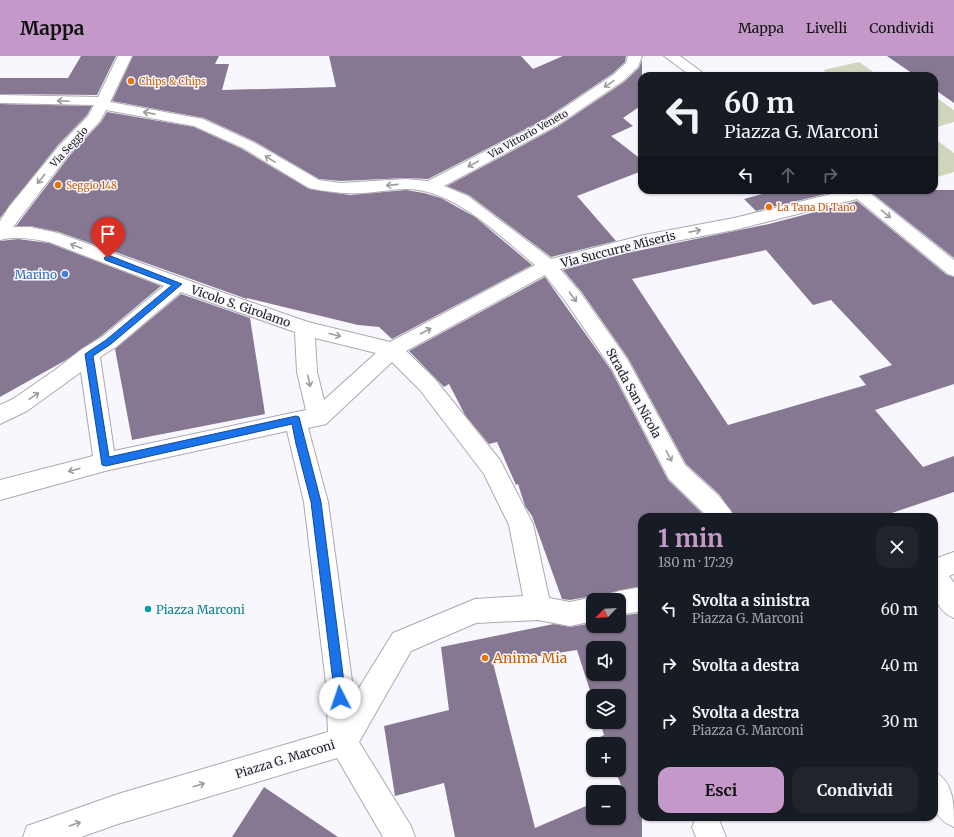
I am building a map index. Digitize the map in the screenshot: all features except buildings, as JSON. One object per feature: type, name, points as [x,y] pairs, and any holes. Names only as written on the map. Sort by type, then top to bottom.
[{"type":"street","name":"Via Seggio","points":[[0,232],[64,150],[95,118],[125,56]]},
{"type":"street","name":"Via Vittorio Veneto","points":[[431,186],[551,123],[618,78],[633,64],[635,56]]},
{"type":"street","points":[[671,56],[694,72]]},
{"type":"street","points":[[0,99],[102,103],[198,122],[248,146],[315,184],[340,188],[364,188],[406,184],[431,186]]},
{"type":"street","name":"Strada San Nicola","points":[[431,186],[462,200],[506,232],[548,266],[574,297],[620,364],[677,472],[710,502],[719,513]]},
{"type":"street","name":"Via Succurre Miseris","points":[[307,419],[392,350],[548,266],[644,241],[734,224],[850,194]]},
{"type":"street","points":[[860,194],[954,270]]},
{"type":"street","name":"Vicolo S. Girolamo","points":[[0,232],[30,233],[52,237],[178,284],[305,328],[392,350]]},
{"type":"street","points":[[0,415],[20,405],[62,376],[89,354],[109,342],[178,284]]},
{"type":"street","name":"Piazza G. Marconi","points":[[38,837],[118,809],[343,742],[340,683],[316,502],[300,444],[307,419],[305,328]]},
{"type":"street","points":[[392,350],[427,384],[492,467],[521,524],[538,608]]},
{"type":"street","points":[[89,354],[106,462]]},
{"type":"street","points":[[0,490],[106,462],[307,419]]},
{"type":"street","points":[[938,569],[954,563]]},
{"type":"street","points":[[938,580],[954,606]]},
{"type":"street","points":[[626,602],[638,600]]},
{"type":"street","points":[[400,837],[343,742],[402,642],[475,611],[538,608],[570,614],[586,611]]},
{"type":"street","points":[[938,791],[954,812]]},
{"type":"green space","points":[[859,62],[873,72],[826,72],[823,70]]},
{"type":"green space","points":[[938,99],[954,110],[954,122],[938,127]]},
{"type":"green space","points":[[938,141],[954,153],[954,172],[938,177]]},
{"type":"place","name":"Chips & Chips","points":[[131,81]]},
{"type":"place","name":"Seggio 148","points":[[58,185]]},
{"type":"place","name":"La Tana Di Tano","points":[[769,207]]},
{"type":"place","name":"Marino","points":[[65,274]]},
{"type":"place","name":"Piazza Marconi","points":[[148,609]]},
{"type":"place","name":"Anima Mia","points":[[485,658]]},
{"type":"route","points":[[108,258],[178,284],[109,342],[89,354],[106,462],[190,442],[296,420],[300,444],[316,502],[340,683],[340,698]]}]
